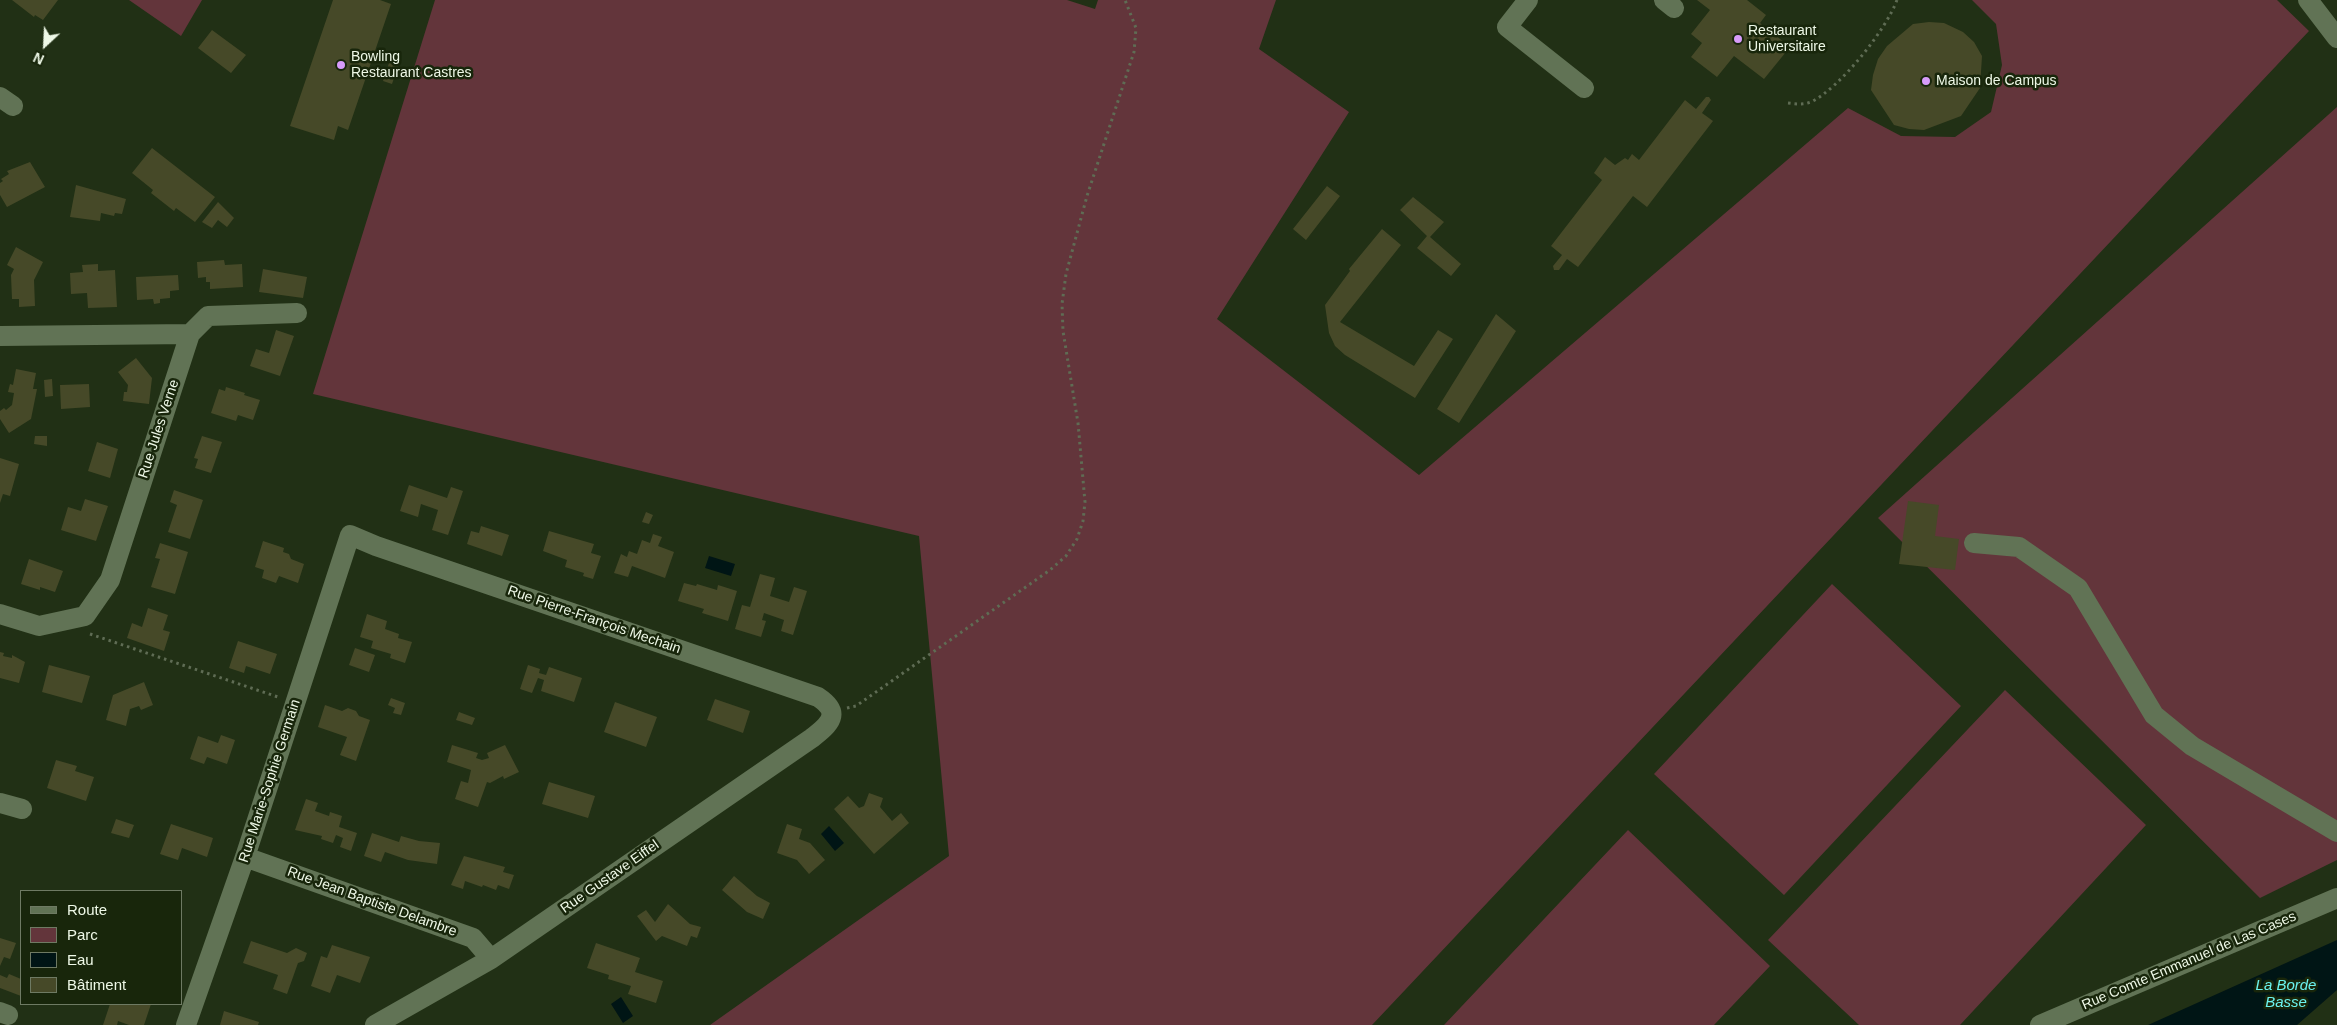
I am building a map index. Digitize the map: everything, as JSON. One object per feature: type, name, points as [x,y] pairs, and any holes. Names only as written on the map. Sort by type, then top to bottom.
[{"type":"street","points":[[1528,0],[1507,27],[1584,88]]},
{"type":"street","points":[[2308,0],[2337,38]]},
{"type":"street","points":[[0,336],[190,334],[208,316],[297,314]]},
{"type":"street","name":"Rue Jules Verne","points":[[0,614],[39,626],[85,616],[110,580],[190,334]]},
{"type":"street","name":"Rue Pierre-François Mechain","points":[[350,535],[376,546],[818,697],[832,712]]},
{"type":"street","name":"Rue Marie-Sophie Germain","points":[[186,1025],[245,857],[350,535]]},
{"type":"street","points":[[1974,543],[2019,547],[2078,588],[2154,715],[2192,746],[2337,832]]},
{"type":"street","name":"Rue Gustave Eiffel","points":[[375,1025],[492,959],[812,738],[828,724],[832,712]]},
{"type":"street","points":[[0,803],[22,809]]},
{"type":"street","name":"Rue Jean Baptiste Delambre","points":[[245,857],[473,938],[492,959]]},
{"type":"street","name":"Rue Comte Emmanuel de Las Cases","points":[[2040,1025],[2337,898]]},
{"type":"path","points":[[832,712],[856,706],[1007,602],[1058,564],[1072,547],[1081,531],[1085,502],[1082,463],[1063,331],[1062,304],[1073,242],[1134,52],[1136,36],[1125,0]]},
{"type":"path","points":[[1788,103],[1800,105],[1823,95],[1844,75],[1878,32],[1897,0]]},
{"type":"path","points":[[82,632],[295,703]]},
{"type":"green space","points":[[129,0],[202,0],[181,36]]},
{"type":"green space","points":[[435,0],[1067,0],[1095,9],[1098,0],[1276,0],[1259,49],[1349,112],[1217,319],[1419,475],[1848,108],[1901,136],[1955,137],[1991,112],[2002,65],[1996,24],[1972,0],[2277,0],[2309,31],[1372,1025],[710,1025],[949,856],[919,536],[313,394]]},
{"type":"green space","points":[[2337,107],[2337,860],[2260,898],[1878,518]]},
{"type":"green space","points":[[1832,584],[1961,706],[1784,895],[1654,774]]},
{"type":"green space","points":[[2005,690],[2146,825],[1960,1025],[1859,1025],[1768,940]]},
{"type":"green space","points":[[1628,830],[1770,966],[1714,1025],[1444,1025]]},
{"type":"water","points":[[709,556],[735,564],[731,576],[705,568]]},
{"type":"water","points":[[829,826],[844,843],[835,851],[821,834]]},
{"type":"water","name":"La Borde Basse","points":[[2337,940],[2337,990],[2297,1025],[2148,1025]]},
{"type":"water","points":[[621,997],[633,1016],[623,1023],[611,1004]]},
{"type":"building","points":[[12,0],[58,0],[43,20],[35,15],[34,17]]},
{"type":"building","name":"Bowling Restaurant Castres","points":[[333,0],[380,0],[391,4],[348,130],[338,126],[334,140],[290,126]]},
{"type":"building","name":"Restaurant Universitaire","points":[[1697,0],[1747,0],[1766,15],[1760,23],[1790,47],[1764,79],[1734,56],[1717,77],[1691,57],[1702,43],[1691,34],[1710,10]]},
{"type":"building","name":"Maison de Campus","points":[[1944,23],[1963,32],[1974,42],[1982,56],[1980,88],[1961,116],[1924,130],[1909,129],[1894,125],[1871,90],[1873,75],[1878,59],[1887,46],[1913,24]]},
{"type":"building","points":[[212,30],[246,55],[231,73],[198,48]]},
{"type":"building","points":[[392,54],[401,57],[392,84],[383,81]]},
{"type":"building","points":[[1706,97],[1709,97],[1711,100],[1702,113],[1713,121],[1647,207],[1633,196],[1578,267],[1567,259],[1559,270],[1554,270],[1553,266],[1562,255],[1551,246],[1602,180],[1594,173],[1605,157],[1615,165],[1625,158],[1628,160],[1632,154],[1639,160],[1685,100],[1696,109]]},
{"type":"building","points":[[152,148],[215,197],[195,222],[176,208],[174,211],[151,193],[153,190],[132,173]]},
{"type":"building","points":[[30,162],[45,187],[7,207],[0,195],[0,183],[3,181],[1,179],[9,174],[7,171]]},
{"type":"building","points":[[76,185],[126,199],[122,214],[115,213],[114,216],[101,213],[100,221],[70,217]]},
{"type":"building","points":[[1327,186],[1340,196],[1306,240],[1293,229]]},
{"type":"building","points":[[1413,197],[1444,222],[1430,237],[1461,264],[1451,276],[1417,248],[1427,236],[1400,210]]},
{"type":"building","points":[[218,202],[234,218],[227,227],[218,220],[212,228],[202,222]]},
{"type":"building","points":[[1382,229],[1401,245],[1340,322],[1414,366],[1438,330],[1453,339],[1415,398],[1345,355],[1335,346],[1329,333],[1325,305],[1350,271],[1349,269]]},
{"type":"building","points":[[16,247],[43,262],[34,280],[35,306],[19,307],[19,299],[12,299],[11,275],[14,269],[7,265]]},
{"type":"building","points":[[224,260],[225,265],[242,264],[243,287],[210,289],[210,282],[206,282],[206,277],[198,278],[197,262]]},
{"type":"building","points":[[98,264],[98,271],[115,270],[117,307],[88,308],[87,293],[71,294],[70,273],[83,272],[82,265]]},
{"type":"building","points":[[263,269],[307,277],[303,298],[259,292]]},
{"type":"building","points":[[178,275],[179,290],[170,291],[170,298],[160,299],[160,303],[154,304],[153,299],[137,300],[136,277]]},
{"type":"building","points":[[1496,314],[1516,331],[1459,423],[1437,409]]},
{"type":"building","points":[[276,330],[294,336],[280,376],[250,366],[256,349],[269,353]]},
{"type":"building","points":[[136,358],[152,378],[149,404],[123,401],[124,392],[127,392],[128,385],[118,372]]},
{"type":"building","points":[[16,369],[36,373],[33,389],[37,389],[31,419],[9,433],[0,419],[0,411],[4,408],[6,410],[12,405],[14,393],[8,392],[10,384],[13,385]]},
{"type":"building","points":[[52,379],[53,396],[45,397],[44,380]]},
{"type":"building","points":[[89,384],[90,407],[61,409],[60,385]]},
{"type":"building","points":[[226,387],[260,400],[253,420],[238,415],[236,421],[211,413],[219,389],[225,391]]},
{"type":"building","points":[[35,436],[47,436],[47,446],[34,444]]},
{"type":"building","points":[[202,436],[222,442],[211,473],[195,468],[198,459],[194,458]]},
{"type":"building","points":[[97,442],[118,449],[110,478],[88,471]]},
{"type":"building","points":[[0,458],[19,464],[10,496],[3,494],[0,503]]},
{"type":"building","points":[[409,485],[447,498],[451,487],[463,491],[448,535],[432,530],[438,510],[421,504],[418,517],[400,511]]},
{"type":"building","points":[[174,490],[203,500],[190,539],[168,532],[177,505],[170,502]]},
{"type":"building","points":[[85,499],[108,506],[96,541],[61,530],[68,507],[81,511]]},
{"type":"building","points":[[1908,501],[1939,505],[1935,536],[1959,539],[1955,570],[1899,564]]},
{"type":"building","points":[[646,512],[653,515],[649,524],[642,522]]},
{"type":"building","points":[[481,526],[509,535],[502,556],[467,544],[471,531],[479,533]]},
{"type":"building","points":[[549,531],[594,544],[591,553],[601,556],[593,579],[583,576],[584,573],[565,567],[567,560],[543,551]]},
{"type":"building","points":[[653,534],[662,537],[658,546],[674,552],[665,578],[632,566],[628,577],[614,573],[621,554],[627,557],[629,551],[637,554],[642,540],[650,543]]},
{"type":"building","points":[[263,541],[284,548],[283,552],[289,554],[291,559],[304,564],[298,583],[279,576],[276,583],[262,578],[264,570],[255,567]]},
{"type":"building","points":[[160,543],[188,552],[175,594],[151,587],[160,559],[155,558]]},
{"type":"building","points":[[29,559],[63,571],[55,592],[21,584]]},
{"type":"building","points":[[760,574],[775,578],[770,596],[789,602],[794,587],[807,591],[793,635],[781,631],[784,620],[764,613],[762,620],[766,621],[761,637],[735,629],[742,605],[750,607]]},
{"type":"building","points":[[684,583],[696,586],[697,584],[717,590],[718,585],[737,591],[728,621],[702,613],[704,609],[678,601]]},
{"type":"building","points":[[148,608],[168,615],[163,630],[170,632],[164,651],[127,638],[132,623],[142,627]]},
{"type":"building","points":[[367,614],[387,621],[385,629],[399,634],[398,638],[412,642],[405,663],[390,658],[391,654],[371,648],[373,641],[360,637]]},
{"type":"building","points":[[238,641],[277,654],[270,674],[246,666],[244,673],[229,668]]},
{"type":"building","points":[[355,648],[375,655],[369,672],[349,665]]},
{"type":"building","points":[[0,652],[4,653],[3,656],[12,658],[12,655],[25,662],[19,683],[0,678]]},
{"type":"building","points":[[49,665],[90,676],[82,703],[42,692]]},
{"type":"building","points":[[528,665],[540,669],[539,673],[546,675],[549,667],[582,678],[574,702],[541,691],[544,680],[538,678],[532,693],[520,689]]},
{"type":"building","points":[[144,682],[153,705],[141,710],[139,706],[130,709],[126,726],[106,720],[113,695]]},
{"type":"building","points":[[391,698],[405,703],[401,715],[393,713],[395,708],[388,705]]},
{"type":"building","points":[[715,699],[750,711],[743,733],[707,720]]},
{"type":"building","points":[[615,702],[657,717],[646,747],[604,732]]},
{"type":"building","points":[[325,705],[342,711],[348,708],[356,711],[359,716],[370,720],[356,761],[340,755],[347,737],[318,727]]},
{"type":"building","points":[[459,712],[475,718],[472,725],[456,720]]},
{"type":"building","points":[[221,735],[235,740],[227,764],[207,757],[204,764],[190,759],[198,736],[218,743]]},
{"type":"building","points":[[452,745],[478,753],[476,758],[482,760],[489,758],[487,753],[505,745],[519,772],[504,779],[503,776],[490,783],[487,782],[478,807],[455,799],[461,781],[468,783],[471,770],[447,762]]},
{"type":"building","points":[[56,760],[77,766],[75,771],[94,777],[86,801],[47,788]]},
{"type":"building","points":[[549,782],[595,796],[588,818],[542,804]]},
{"type":"building","points":[[869,793],[883,798],[880,807],[892,821],[901,813],[909,823],[874,854],[834,809],[848,796],[859,808],[864,806]]},
{"type":"building","points":[[306,799],[318,803],[315,811],[329,816],[330,812],[342,816],[339,827],[357,833],[351,851],[340,847],[343,838],[336,835],[333,843],[321,839],[322,836],[295,830]]},
{"type":"building","points":[[116,819],[134,825],[129,838],[111,833]]},
{"type":"building","points":[[171,824],[213,838],[207,857],[182,848],[178,860],[160,854]]},
{"type":"building","points":[[787,824],[802,829],[799,839],[810,843],[825,860],[809,874],[797,860],[777,853]]},
{"type":"building","points":[[372,833],[399,842],[401,836],[419,841],[440,843],[437,864],[408,860],[385,852],[381,862],[364,856]]},
{"type":"building","points":[[464,856],[505,867],[503,872],[514,875],[509,889],[498,885],[496,890],[465,881],[463,889],[451,885]]},
{"type":"building","points":[[734,876],[757,896],[770,903],[763,919],[747,912],[722,890]]},
{"type":"building","points":[[668,904],[690,924],[701,927],[697,938],[691,936],[687,946],[662,936],[656,941],[637,916],[646,910],[655,922]]},
{"type":"building","points":[[0,938],[16,943],[10,959],[4,957],[0,966]]},
{"type":"building","points":[[251,941],[287,953],[296,948],[307,953],[304,961],[298,963],[287,994],[273,989],[278,975],[243,963]]},
{"type":"building","points":[[596,943],[640,958],[635,972],[663,981],[656,1003],[628,994],[631,986],[608,979],[609,975],[587,968]]},
{"type":"building","points":[[332,945],[370,957],[360,983],[337,975],[330,993],[311,986],[321,956],[327,958]]},
{"type":"building","points":[[9,974],[20,979],[20,996],[0,988],[0,975],[7,978]]},
{"type":"building","points":[[110,1005],[151,1005],[144,1025],[129,1025],[118,1021],[117,1025],[103,1025]]},
{"type":"building","points":[[224,1011],[259,1022],[258,1025],[220,1025]]},
{"type":"place","name":"Restaurant Universitaire","points":[[1738,39]]},
{"type":"place","name":"Bowling Restaurant Castres","points":[[341,65]]},
{"type":"place","name":"Maison de Campus","points":[[1926,81]]}]
